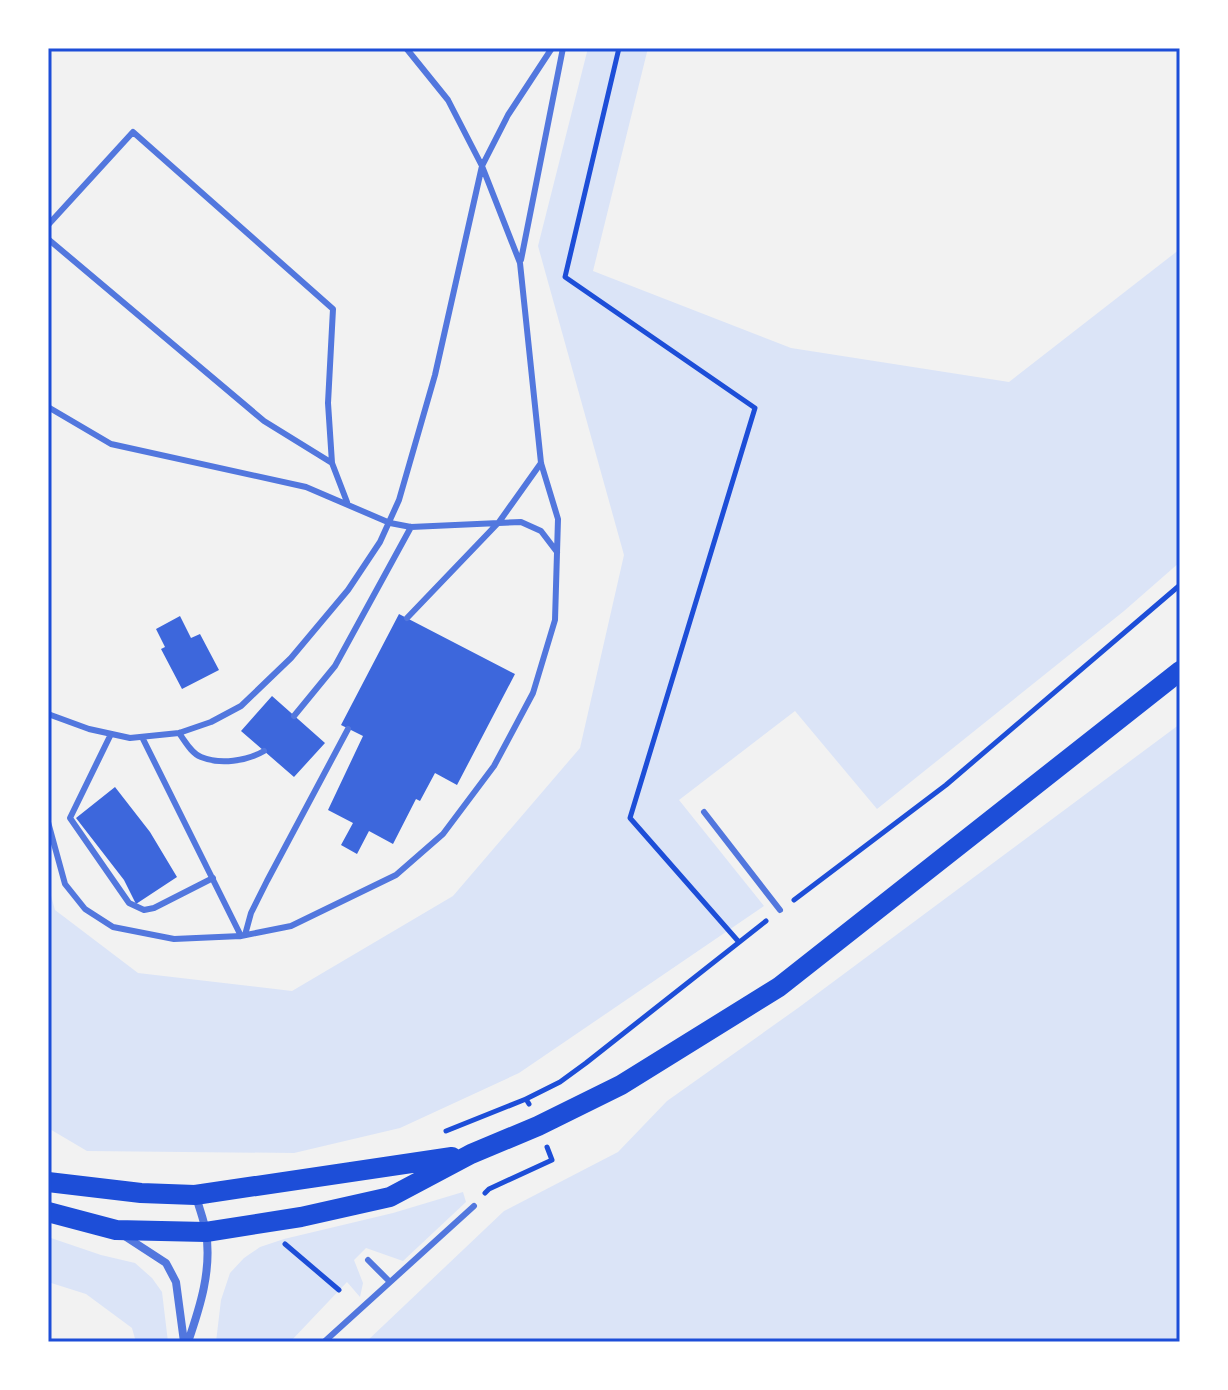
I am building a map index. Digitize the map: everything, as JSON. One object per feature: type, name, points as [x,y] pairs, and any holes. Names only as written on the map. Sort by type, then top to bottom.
[{"type":"main road","points":[[48,1212],[116,1230],[206,1232],[301,1217],[390,1197],[471,1154],[538,1126],[621,1085],[779,987],[1180,671]]},
{"type":"main road","points":[[48,1182],[141,1193],[195,1195],[471,1154]]},
{"type":"street","points":[[186,1342],[202,1302],[207,1259],[206,1232],[195,1195]]},
{"type":"street","points":[[116,1230],[166,1263],[176,1282],[186,1342]]},
{"type":"lane","points":[[48,822],[65,884],[85,909],[113,927],[174,939],[243,936],[291,926],[396,875],[443,834],[494,766],[533,693],[555,620],[558,519],[541,463],[520,263],[482,166],[448,100],[406,48]]},
{"type":"lane","points":[[48,714],[130,738],[179,733],[211,722],[241,706],[291,658],[348,590],[390,523],[399,500],[435,375],[482,166],[508,115],[552,48]]},
{"type":"lane","points":[[520,263],[563,48]]},
{"type":"lane","points":[[48,225],[133,132],[333,309],[328,403],[332,463],[347,503]]},
{"type":"lane","points":[[48,239],[264,421],[332,463]]},
{"type":"lane","points":[[48,407],[111,444],[306,487],[390,523],[411,527],[521,522],[541,531],[559,555]]},
{"type":"lane","points":[[407,618],[499,522],[541,463]]},
{"type":"lane","points":[[294,716],[335,666],[411,527]]},
{"type":"lane","points":[[243,936],[267,881],[348,729]]},
{"type":"lane","points":[[179,733],[200,757],[249,760],[264,751]]},
{"type":"lane","points":[[111,734],[70,818],[129,903],[144,910],[154,908],[213,878]]},
{"type":"lane","points":[[142,737],[243,936]]},
{"type":"lane","points":[[704,812],[780,910]]},
{"type":"lane","points":[[324,1342],[474,1206]]},
{"type":"lane","points":[[368,1260],[389,1281]]},
{"type":"path","points":[[619,48],[565,277],[755,408],[630,818],[738,941]]},
{"type":"path","points":[[474,1206],[489,1189],[552,1160],[526,1099],[560,1082],[586,1063],[738,941],[946,785],[1180,585]]},
{"type":"shaded area","points":[[588,48],[648,48],[593,271],[791,348],[1009,382],[1180,249],[1180,562],[1124,611],[877,809],[795,711],[679,800],[764,906],[519,1073],[400,1128],[294,1153],[87,1151],[48,1128],[48,885],[55,910],[138,973],[292,991],[453,896],[580,748],[624,555],[538,246]]},
{"type":"shaded area","points":[[1180,724],[1180,1342],[366,1342],[504,1211],[618,1152],[667,1101],[798,1008]]},
{"type":"shaded area","points":[[463,1192],[466,1202],[403,1261],[366,1248],[354,1260],[363,1283],[360,1297],[347,1282],[290,1342],[216,1342],[221,1300],[230,1273],[260,1247]]},
{"type":"shaded area","points":[[48,1237],[135,1263],[162,1292],[168,1342],[136,1342],[132,1328],[86,1294],[48,1282]]},
{"type":"building","points":[[399,614],[515,674],[457,785],[435,773],[420,801],[416,799],[393,844],[369,831],[357,854],[341,845],[353,823],[328,810],[363,736],[341,725]]},
{"type":"building","points":[[180,616],[191,638],[200,634],[219,670],[182,689],[161,649],[165,647],[156,629]]},
{"type":"building","points":[[272,696],[325,743],[294,777],[241,731]]},
{"type":"building","points":[[115,787],[150,832],[177,877],[136,904],[124,880],[76,818]]}]
